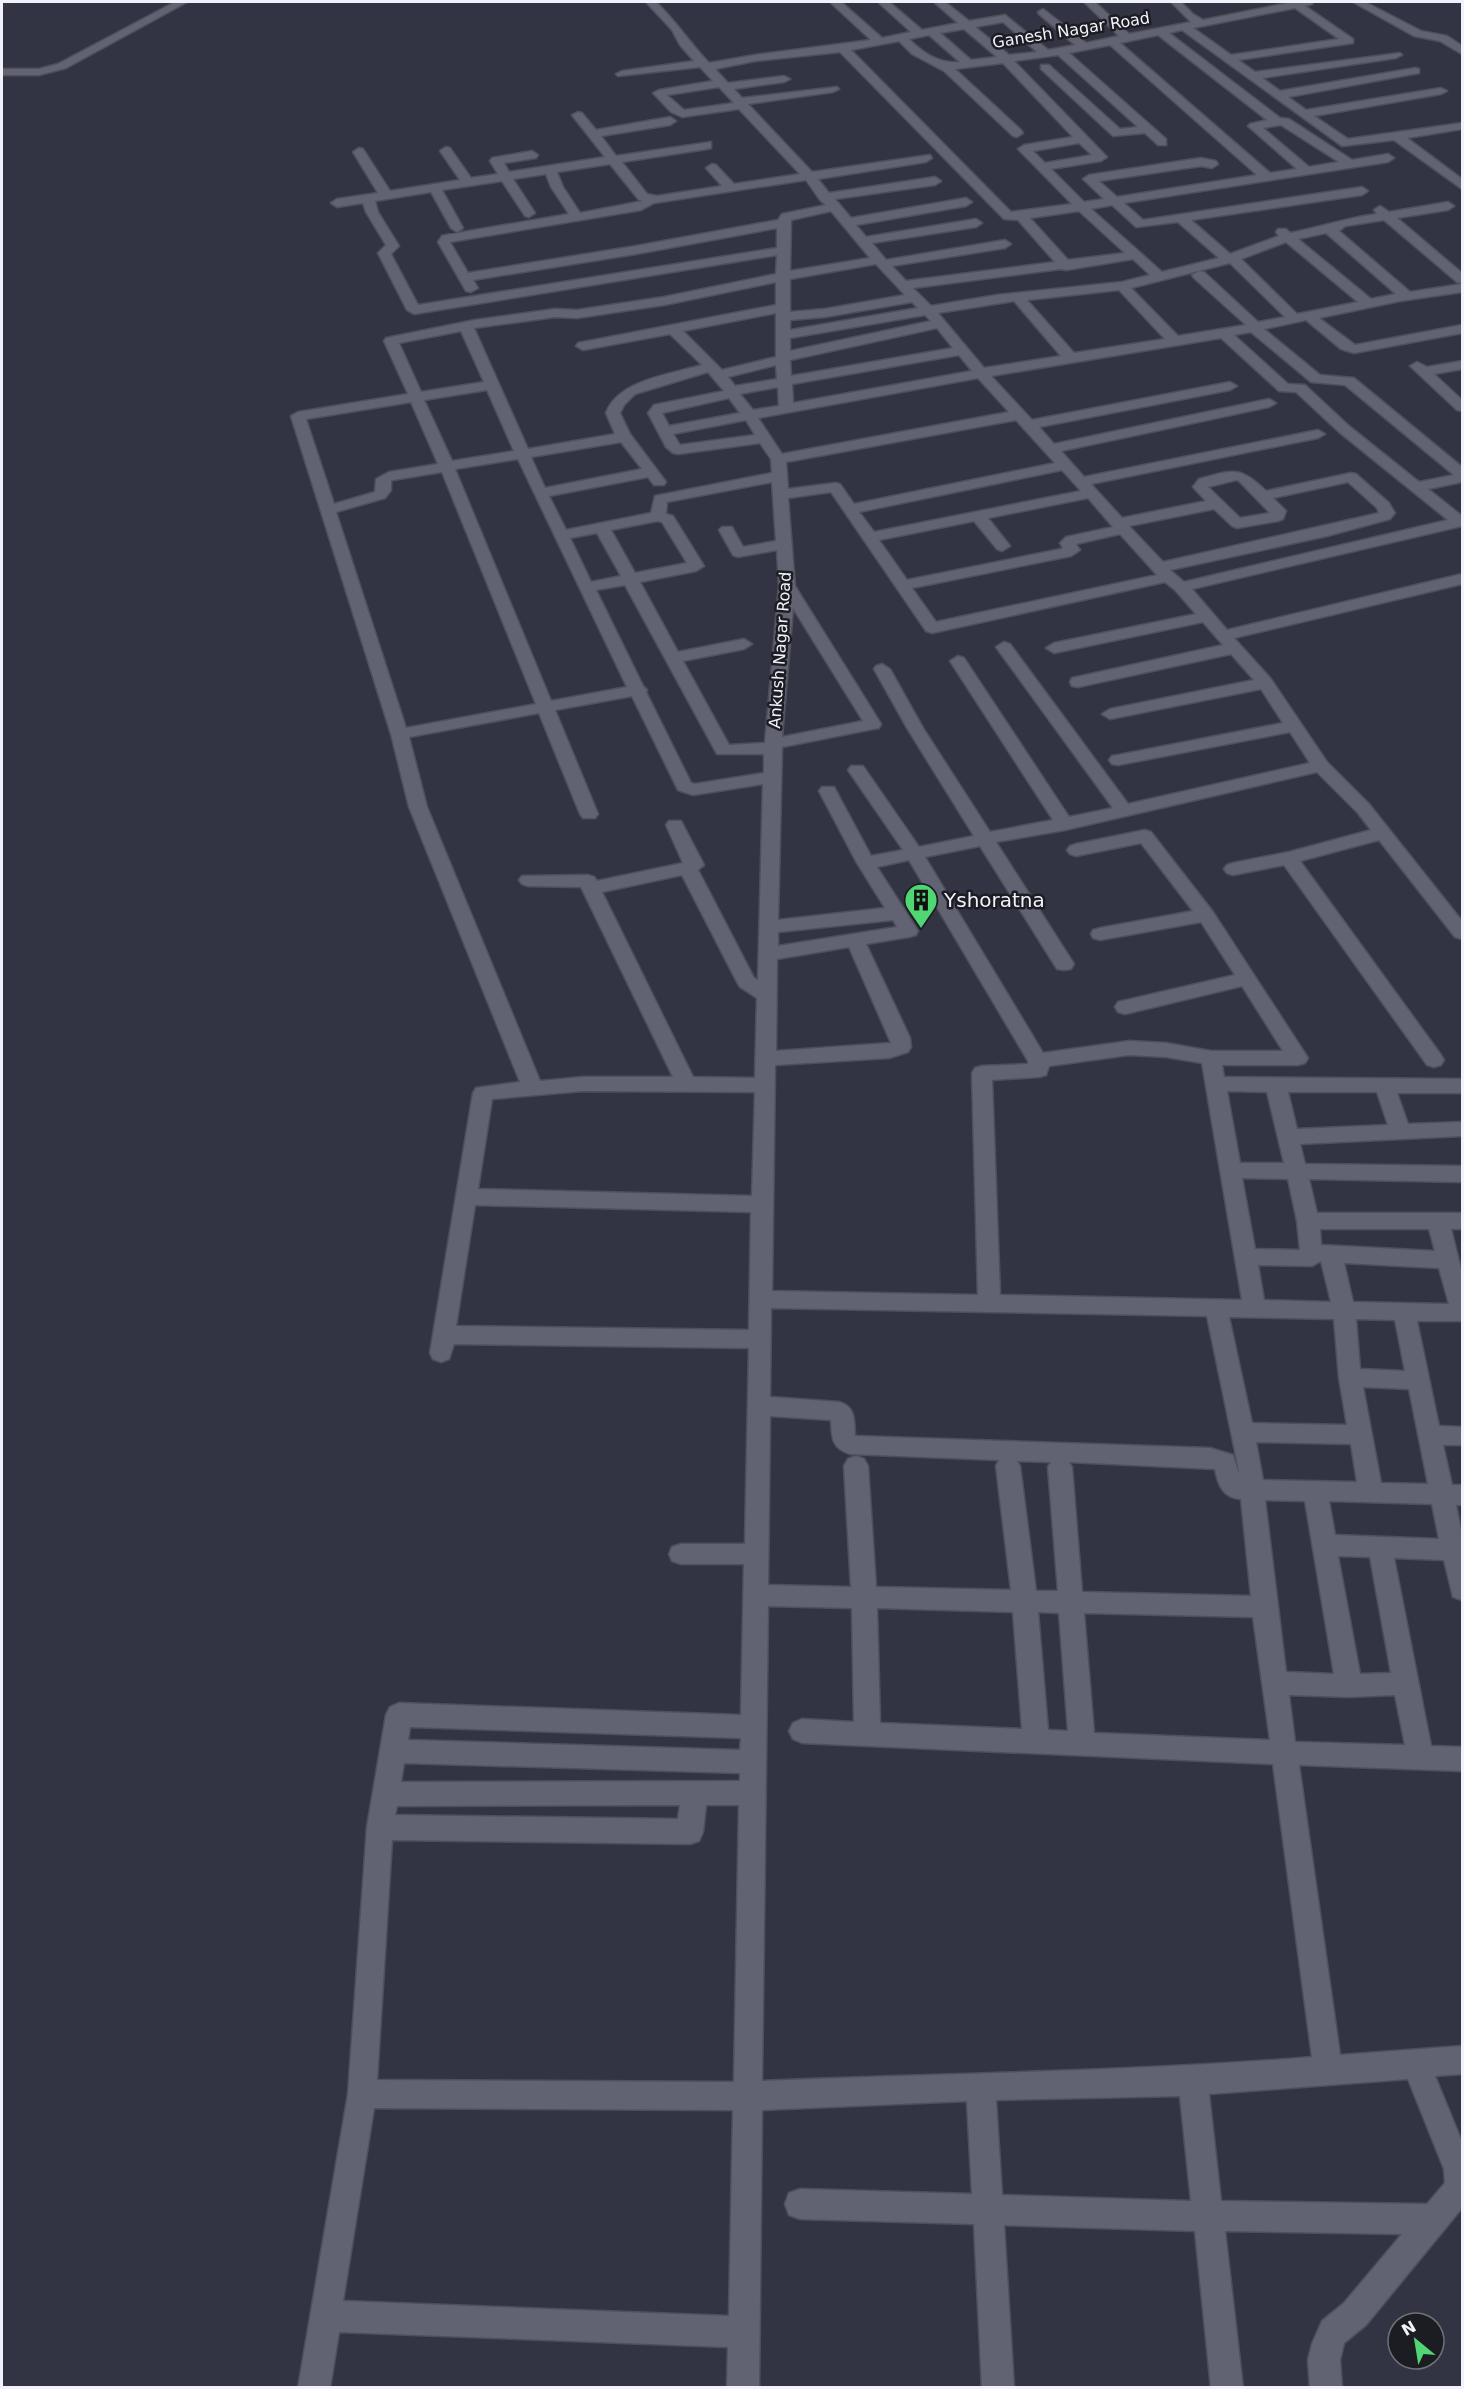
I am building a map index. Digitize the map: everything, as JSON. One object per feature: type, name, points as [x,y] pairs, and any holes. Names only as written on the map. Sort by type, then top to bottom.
[{"type":"street","points":[[2,72],[39,72],[71,63],[182,2]]},
{"type":"street","points":[[651,2],[680,33],[684,43],[809,176],[862,241],[940,322],[981,373],[1265,683],[1321,766],[1363,808],[1462,933]]},
{"type":"street","points":[[835,2],[880,42]]},
{"type":"street","points":[[883,2],[921,35]]},
{"type":"street","points":[[939,2],[1004,58],[1101,157],[1041,167]]},
{"type":"street","points":[[1033,2],[1028,13],[1046,54]]},
{"type":"street","points":[[1089,2],[1128,39]]},
{"type":"street","points":[[1176,2],[1189,16],[1202,24]]},
{"type":"street","points":[[1358,2],[1418,34],[1443,38],[1462,51]]},
{"type":"street","points":[[1231,58],[1350,40],[1302,3]]},
{"type":"street","name":"Ganesh Nagar Road","points":[[944,67],[1046,54],[1242,16],[1274,5],[1302,3]]},
{"type":"street","points":[[1228,6],[1242,16]]},
{"type":"street","points":[[622,74],[843,48],[933,33],[1028,13],[1084,47]]},
{"type":"street","points":[[1186,28],[1231,58],[1305,116],[1346,143],[1462,126]]},
{"type":"street","points":[[1161,32],[1280,122],[1337,153],[1350,164]]},
{"type":"street","points":[[933,33],[968,63]]},
{"type":"street","points":[[902,38],[916,52],[944,67],[1017,133]]},
{"type":"street","points":[[1112,41],[1267,177]]},
{"type":"street","points":[[843,48],[1008,216],[1021,216],[1388,158]]},
{"type":"street","points":[[1060,51],[1162,142]]},
{"type":"street","points":[[1254,76],[1396,55]]},
{"type":"street","points":[[1045,67],[1117,133],[1147,129]]},
{"type":"street","points":[[1278,95],[1415,71]]},
{"type":"street","points":[[784,79],[659,93],[682,114],[833,89]]},
{"type":"street","points":[[1070,89],[1098,85]]},
{"type":"street","points":[[1307,171],[1254,126],[1441,91]]},
{"type":"street","points":[[578,115],[643,197],[657,200],[926,158]]},
{"type":"street","points":[[338,203],[614,161],[659,138],[670,121]]},
{"type":"street","points":[[593,134],[659,138],[706,145]]},
{"type":"street","points":[[1395,135],[1416,148],[1462,185]]},
{"type":"street","points":[[1082,139],[1024,148],[1081,206],[1160,277]]},
{"type":"street","points":[[529,213],[505,177],[497,160],[529,150],[546,170],[576,217]]},
{"type":"street","points":[[446,151],[467,182]]},
{"type":"street","points":[[359,152],[386,195]]},
{"type":"street","points":[[1212,164],[1206,161],[1089,180],[1140,224],[1367,195],[1333,167]]},
{"type":"street","points":[[1169,167],[1193,189]]},
{"type":"street","points":[[712,168],[731,189]]},
{"type":"street","points":[[786,409],[783,358],[785,250],[783,223],[786,217],[828,202],[935,181]]},
{"type":"street","points":[[435,188],[457,228]]},
{"type":"street","points":[[368,198],[372,212],[393,246],[384,253],[414,310],[545,288],[606,281],[785,250]]},
{"type":"street","points":[[477,299],[444,242],[446,239],[641,206],[648,203],[650,199]]},
{"type":"street","points":[[846,223],[966,202]]},
{"type":"street","points":[[784,335],[1017,297],[1122,286],[1230,259],[1287,237],[1338,227],[1341,223],[1417,204]]},
{"type":"street","points":[[1368,303],[1287,237],[1278,227],[1383,212],[1448,206]]},
{"type":"street","points":[[1383,212],[1462,279]]},
{"type":"street","points":[[1021,216],[1066,266]]},
{"type":"street","points":[[1181,218],[1301,316],[1346,346],[1354,349],[1462,329]]},
{"type":"street","points":[[465,277],[636,250],[783,223]]},
{"type":"street","points":[[862,241],[976,223]]},
{"type":"street","points":[[1329,229],[1407,296]]},
{"type":"street","points":[[589,814],[447,467],[391,341],[466,326],[562,313],[577,314],[664,301],[785,276],[1005,244]]},
{"type":"street","points":[[904,285],[1066,266],[1136,255]]},
{"type":"street","points":[[1199,275],[1253,326],[1316,379],[1349,381],[1462,476]]},
{"type":"street","points":[[1122,286],[1174,341]]},
{"type":"street","points":[[545,288],[562,313]]},
{"type":"street","points":[[664,431],[981,373],[1224,333],[1368,303],[1462,288]]},
{"type":"street","points":[[583,346],[673,329],[784,315],[825,313],[915,297]]},
{"type":"street","points":[[1017,297],[1071,358]]},
{"type":"street","points":[[684,340],[784,315]]},
{"type":"street","points":[[669,497],[631,443],[622,436],[614,413],[615,405],[630,391],[940,322]]},
{"type":"street","points":[[466,326],[540,493],[563,535],[686,789],[693,790],[773,777]]},
{"type":"street","points":[[673,329],[715,371],[732,392],[765,438],[779,467]]},
{"type":"street","points":[[1224,333],[1284,388],[1300,388],[1344,429],[1461,523]]},
{"type":"street","points":[[765,438],[678,450],[673,447],[655,413],[657,409],[732,392],[962,350]]},
{"type":"street","points":[[1462,365],[1421,369],[1462,407]]},
{"type":"street","points":[[493,385],[298,416],[400,734],[418,807],[533,1089]]},
{"type":"street","points":[[658,516],[660,499],[779,467],[1024,420],[1230,386]]},
{"type":"street","points":[[1051,449],[1269,403]]},
{"type":"street","points":[[871,537],[978,516],[1086,488],[1318,434]]},
{"type":"street","points":[[328,510],[380,495],[384,490],[385,477],[622,436]]},
{"type":"street","points":[[850,509],[1065,465]]},
{"type":"street","name":"Ankush Nagar Road","points":[[743,2388],[762,1204],[773,746],[787,586],[779,467]]},
{"type":"street","points":[[540,493],[652,472]]},
{"type":"street","points":[[1237,475],[1244,478],[1278,511],[1278,516],[1239,524],[1216,504],[1200,487],[1201,483],[1237,475]]},
{"type":"street","points":[[1415,486],[1462,476]]},
{"type":"street","points":[[781,494],[835,487],[932,628],[1169,577],[1385,516],[1388,513],[1384,506],[1351,477],[1262,496]]},
{"type":"street","points":[[903,585],[1066,553],[1072,550],[1068,543],[1071,540],[1216,504]]},
{"type":"street","points":[[563,535],[658,516],[668,519],[696,566],[589,588]]},
{"type":"street","points":[[978,516],[1002,546]]},
{"type":"street","points":[[1169,577],[1308,560],[1461,523]]},
{"type":"street","points":[[602,527],[723,750],[773,746],[891,721]]},
{"type":"street","points":[[727,530],[738,552],[784,544]]},
{"type":"street","points":[[1078,682],[1462,579]]},
{"type":"street","points":[[787,586],[985,839],[1064,964]]},
{"type":"street","points":[[1054,648],[1206,616]]},
{"type":"street","points":[[673,658],[744,644]]},
{"type":"street","points":[[1004,647],[1124,812]]},
{"type":"street","points":[[958,661],[1065,824]]},
{"type":"street","points":[[882,669],[891,721]]},
{"type":"street","points":[[1110,714],[1265,683]]},
{"type":"street","points":[[400,734],[639,690]]},
{"type":"street","points":[[1118,760],[1294,726]]},
{"type":"street","points":[[866,863],[1124,812],[1321,766]]},
{"type":"street","points":[[857,770],[914,853],[1038,1061],[1039,1070],[982,1073],[989,1304]]},
{"type":"street","points":[[768,954],[909,931],[900,913],[866,863],[828,791]]},
{"type":"street","points":[[591,888],[695,865],[675,825]]},
{"type":"street","points":[[1233,869],[1289,858],[1382,833]]},
{"type":"street","points":[[1038,1061],[1129,1048],[1166,1050],[1211,1058],[1298,1058],[1204,915],[1166,860],[1145,836],[1076,850]]},
{"type":"street","points":[[1289,858],[1434,1060]]},
{"type":"street","points":[[688,868],[747,982],[767,995]]},
{"type":"street","points":[[528,880],[588,881],[687,1085]]},
{"type":"street","points":[[769,927],[900,913]]},
{"type":"street","points":[[1100,934],[1204,915]]},
{"type":"street","points":[[766,1059],[889,1051],[901,1047],[900,1038],[855,940]]},
{"type":"street","points":[[1125,1007],[1246,979]]},
{"type":"street","points":[[1211,1058],[1255,1309]]},
{"type":"street","points":[[761,1339],[442,1344],[483,1093],[583,1084],[766,1085]]},
{"type":"street","points":[[1215,1084],[1462,1086]]},
{"type":"street","points":[[1276,1084],[1308,1221],[1344,1311],[1350,1378],[1371,1493]]},
{"type":"street","points":[[1384,1085],[1401,1133]]},
{"type":"street","points":[[1289,1137],[1462,1129]]},
{"type":"street","points":[[1231,1170],[1462,1174]]},
{"type":"street","points":[[465,1197],[762,1204]]},
{"type":"street","points":[[1308,1221],[1462,1221]]},
{"type":"street","points":[[762,1299],[1462,1313],[1438,1221]]},
{"type":"street","points":[[1246,1257],[1312,1258],[1322,1254],[1448,1260]]},
{"type":"street","points":[[1216,1308],[1250,1466],[1264,1608],[1286,1753],[1328,2071]]},
{"type":"street","points":[[1404,1312],[1429,1435],[1452,1495],[1453,1550],[1462,1589]]},
{"type":"street","points":[[1350,1378],[1418,1380]]},
{"type":"street","points":[[760,1406],[839,1411],[842,1414],[844,1441],[850,1445],[1220,1460],[1225,1462],[1231,1486],[1236,1489],[1452,1495]]},
{"type":"street","points":[[1243,1432],[1361,1436]]},
{"type":"street","points":[[1429,1435],[1462,1436]]},
{"type":"street","points":[[856,1466],[864,1598],[867,1732]]},
{"type":"street","points":[[1008,1466],[1025,1602],[1036,1741]]},
{"type":"street","points":[[1060,1467],[1082,1743]]},
{"type":"street","points":[[1315,1491],[1348,1686]]},
{"type":"street","points":[[1324,1545],[1453,1550]]},
{"type":"street","points":[[1380,1547],[1420,1757]]},
{"type":"street","points":[[681,1554],[757,1554]]},
{"type":"street","points":[[757,1595],[1264,1608]]},
{"type":"street","points":[[1275,1683],[1348,1686],[1406,1683]]},
{"type":"street","points":[[314,2388],[362,2094],[380,1827],[399,1715],[754,1727]]},
{"type":"street","points":[[802,1731],[1462,1759]]},
{"type":"street","points":[[393,1751],[754,1762]]},
{"type":"street","points":[[380,1827],[690,1832],[694,1792]]},
{"type":"street","points":[[385,1794],[754,1793]]},
{"type":"street","points":[[362,2094],[748,2096],[981,2086],[1193,2081],[1462,2060]]},
{"type":"street","points":[[1326,2388],[1324,2360],[1327,2344],[1333,2332],[1355,2314],[1457,2192],[1460,2181],[1459,2169],[1416,2064]]},
{"type":"street","points":[[1193,2081],[1227,2388]]},
{"type":"street","points":[[981,2086],[998,2388]]},
{"type":"street","points":[[800,2204],[1208,2216],[1434,2219]]},
{"type":"street","points":[[326,2316],[744,2332]]},
{"type":"place","name":"Yshoratna","points":[[921,929]]}]
